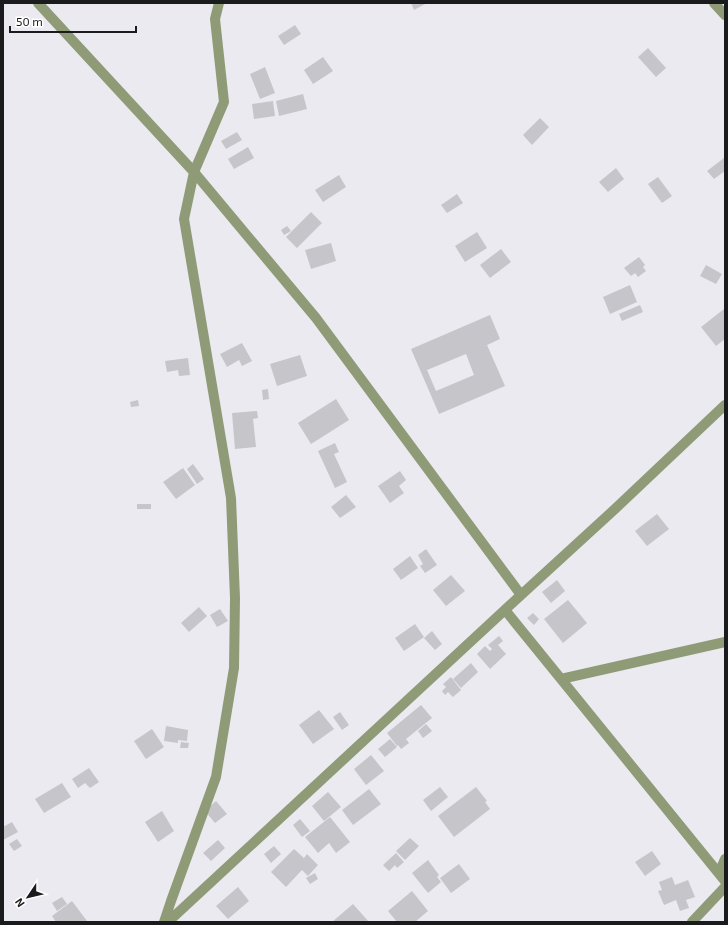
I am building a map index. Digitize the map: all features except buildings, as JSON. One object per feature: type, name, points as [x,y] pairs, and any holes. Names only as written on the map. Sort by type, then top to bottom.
[{"type":"street","points":[[38,3],[194,172],[316,318],[521,595]]},
{"type":"street","points":[[164,922],[216,777],[234,668],[235,598],[231,498],[184,220],[194,172],[224,102],[215,19],[219,3]]},
{"type":"street","points":[[714,3],[725,15]]},
{"type":"street","points":[[168,922],[616,508],[725,405]]},
{"type":"street","points":[[505,610],[722,877]]},
{"type":"street","points":[[560,679],[725,642]]},
{"type":"street","points":[[722,877],[725,859]]},
{"type":"street","points":[[692,922],[725,888]]}]
